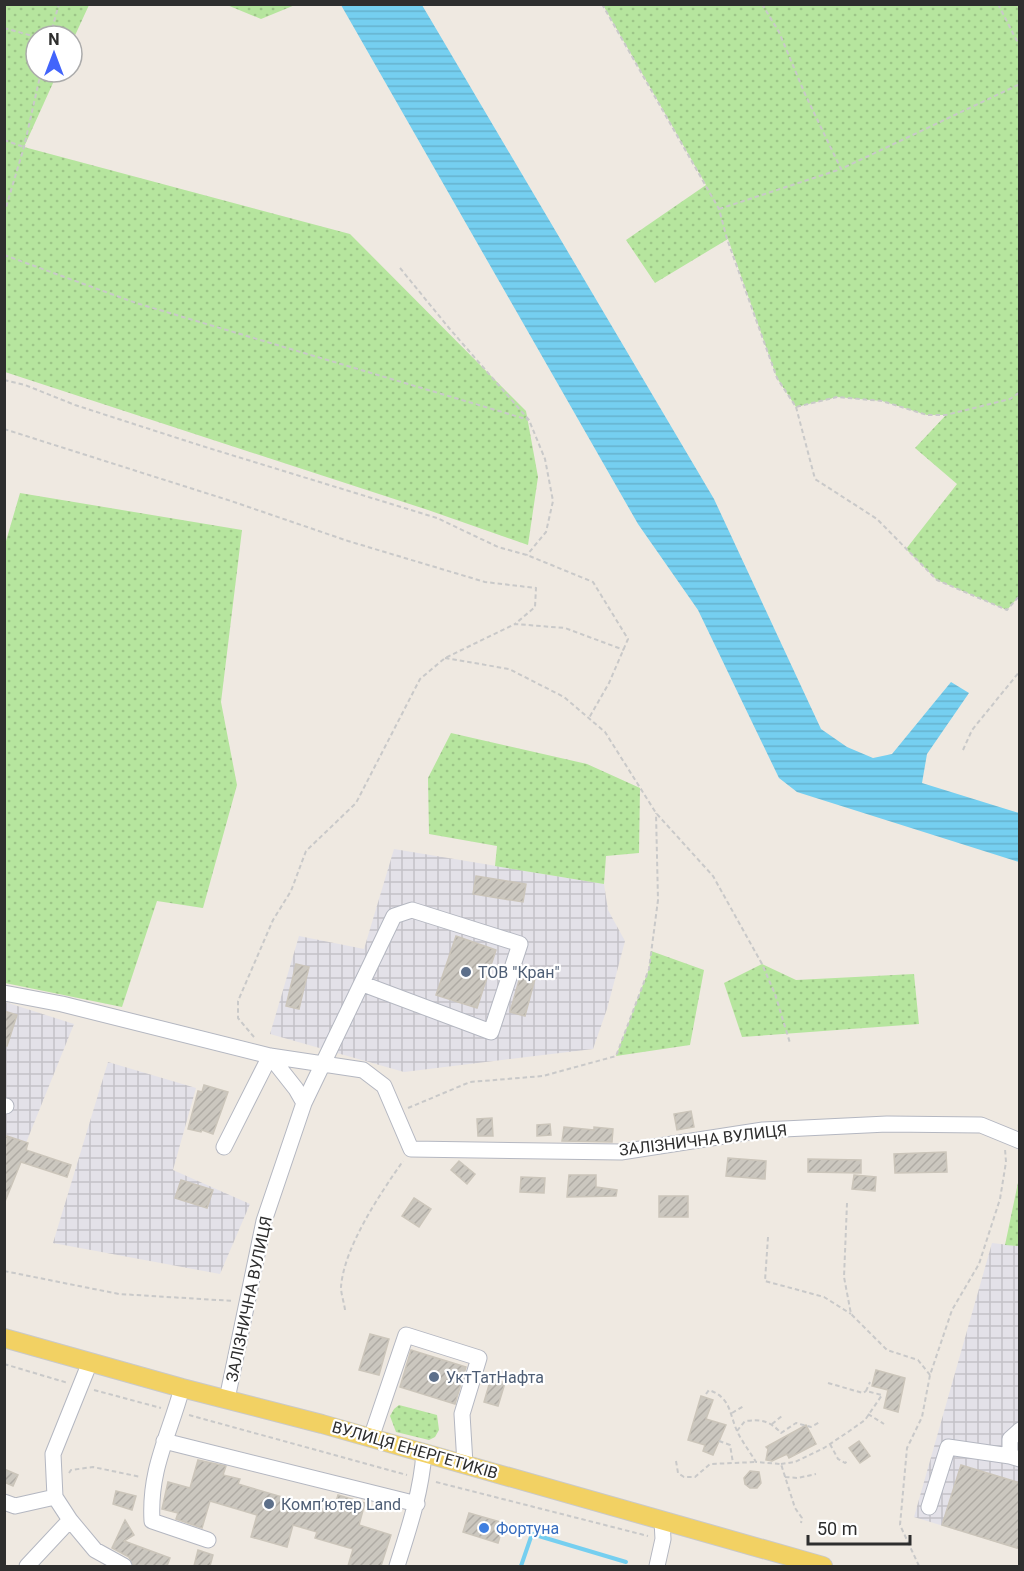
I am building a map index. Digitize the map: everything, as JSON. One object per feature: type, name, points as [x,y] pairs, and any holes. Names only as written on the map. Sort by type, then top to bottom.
[{"type":"main road","name":"ВУЛИЦЯ ЕНЕРГЕТИКІВ","points":[[4,1338],[424,1452],[824,1566]]},
{"type":"street","name":"ЗАЛІЗНИЧНА ВУЛИЦЯ","points":[[227,1399],[264,1221],[304,1103],[394,916],[412,910],[520,944],[491,1032],[363,984]]},
{"type":"street","points":[[4,993],[62,1004],[270,1056],[326,1058],[363,1070],[384,1086],[411,1149]]},
{"type":"street","points":[[270,1056],[304,1103]]},
{"type":"street","points":[[225,1147],[270,1056]]},
{"type":"street","name":"ЗАЛІЗНИЧНА ВУЛИЦЯ","points":[[411,1149],[621,1152],[763,1130],[887,1124],[981,1125],[1020,1141]]},
{"type":"street","points":[[371,1438],[406,1335],[479,1358],[462,1414],[465,1464]]},
{"type":"street","points":[[90,1362],[53,1454],[55,1497],[70,1520],[95,1550],[124,1566]]},
{"type":"street","points":[[182,1388],[153,1480],[152,1521],[208,1540]]},
{"type":"street","points":[[929,1507],[948,1447],[1015,1457],[1010,1439],[1020,1430]]},
{"type":"street","points":[[164,1441],[417,1504]]},
{"type":"street","points":[[396,1566],[417,1504],[424,1452]]},
{"type":"street","points":[[4,1502],[15,1506],[55,1497]]},
{"type":"street","points":[[27,1566],[70,1520]]},
{"type":"street","points":[[657,1566],[663,1539],[662,1521]]},
{"type":"path","points":[[53,24],[59,4]]},
{"type":"path","points":[[602,4],[719,208],[777,378],[796,407],[816,478],[877,519],[937,580],[1008,610],[1020,595]]},
{"type":"path","points":[[762,4],[779,32],[805,94],[841,168]]},
{"type":"path","points":[[998,4],[1020,47]]},
{"type":"path","points":[[4,28],[24,34]]},
{"type":"path","points":[[4,214],[24,147],[38,84]]},
{"type":"path","points":[[719,208],[841,168],[1020,84]]},
{"type":"path","points":[[4,140],[24,147]]},
{"type":"path","points":[[4,255],[136,303],[529,420]]},
{"type":"path","points":[[400,268],[529,420],[545,459],[553,501],[546,532],[527,555]]},
{"type":"path","points":[[4,380],[25,385],[75,405],[202,446],[436,518],[498,547],[527,555],[593,582],[628,639],[609,683],[589,718]]},
{"type":"path","points":[[796,407],[837,397],[882,401],[927,415],[946,415],[1010,399],[1020,392]]},
{"type":"path","points":[[4,429],[231,501],[348,541],[485,582],[536,588],[535,607],[514,624],[445,658],[420,679],[356,803],[306,851],[291,891],[273,920],[238,1001],[238,1018],[270,1056]]},
{"type":"path","points":[[514,624],[566,628],[624,650]]},
{"type":"path","points":[[445,658],[509,669],[564,697],[605,732],[656,813],[713,876],[762,964],[775,994],[790,1043]]},
{"type":"path","points":[[963,750],[972,730],[1020,671]]},
{"type":"path","points":[[396,1113],[470,1082],[543,1076],[616,1056],[649,969],[658,900],[656,813]]},
{"type":"path","points":[[919,1566],[900,1525],[907,1448],[922,1417],[930,1375],[952,1310],[979,1264],[1000,1199],[1006,1162],[1004,1136]]},
{"type":"path","points":[[345,1310],[341,1290],[344,1269],[369,1213],[411,1149]]},
{"type":"path","points":[[847,1203],[844,1277],[851,1314]]},
{"type":"path","points":[[768,1237],[765,1281],[824,1297],[851,1314],[887,1350],[918,1360],[930,1375]]},
{"type":"path","points":[[4,1271],[119,1294],[246,1302]]},
{"type":"path","points":[[4,1364],[422,1479],[663,1539]]},
{"type":"path","points":[[866,1391],[870,1382]]},
{"type":"path","points":[[676,1461],[678,1473],[684,1477],[695,1477],[710,1464],[795,1462],[830,1444],[865,1420],[882,1395],[866,1391],[863,1393],[828,1383]]},
{"type":"path","points":[[706,1394],[709,1390],[717,1393],[732,1413],[737,1431],[756,1462]]},
{"type":"path","points":[[732,1413],[744,1406]]},
{"type":"path","points":[[772,1424],[783,1414]]},
{"type":"path","points":[[868,1414],[884,1424]]},
{"type":"path","points":[[737,1431],[745,1421],[757,1419],[772,1424],[781,1433],[796,1423],[811,1427],[820,1422]]},
{"type":"path","points":[[719,1441],[730,1445],[733,1462]]},
{"type":"path","points":[[830,1444],[838,1459],[845,1463],[849,1460]]},
{"type":"path","points":[[781,1464],[795,1508],[802,1518],[801,1523]]},
{"type":"path","points":[[55,1497],[71,1470],[93,1467],[153,1480]]},
{"type":"path","points":[[785,1477],[798,1478],[816,1474]]},
{"type":"shaded area","name":"ТОВ \"Кран\"","points":[[394,849],[604,884],[608,910],[625,941],[607,1009],[593,1049],[404,1072],[270,1034],[299,936],[364,949]]},
{"type":"shaded area","points":[[5,1002],[74,1024],[5,1195]]},
{"type":"shaded area","points":[[108,1062],[196,1088],[173,1170],[250,1204],[220,1274],[53,1243]]},
{"type":"shaded area","points":[[992,1243],[1019,1246],[1019,1549],[914,1517]]},
{"type":"green space","points":[[5,4],[89,5],[80,24],[24,24],[24,84],[53,84],[24,147],[350,234],[526,411],[538,477],[528,545],[428,510],[5,372]]},
{"type":"green space","points":[[227,5],[295,5],[261,19]]},
{"type":"green space","points":[[603,5],[1019,5],[1020,595],[1007,610],[937,580],[906,549],[957,484],[915,448],[946,415],[927,415],[882,401],[837,397],[796,407],[777,378],[728,239],[655,283],[626,240],[706,185]]},
{"type":"green space","points":[[20,493],[242,530],[221,702],[237,785],[203,908],[157,901],[122,1007],[5,983],[4,548]]},
{"type":"green space","points":[[451,733],[587,764],[640,788],[639,853],[606,856],[604,884],[495,866],[497,846],[429,834],[428,778]]},
{"type":"green space","points":[[651,951],[704,970],[690,1045],[616,1056],[649,969]]},
{"type":"green space","points":[[762,964],[796,980],[914,974],[919,1024],[742,1037],[724,983]]},
{"type":"green space","points":[[1019,1178],[1019,1246],[1005,1245]]},
{"type":"green space","points":[[399,1405],[437,1415],[439,1430],[435,1437],[429,1440],[396,1432],[390,1416]]},
{"type":"water","points":[[341,5],[422,5],[714,499],[821,729],[847,747],[873,758],[892,754],[951,682],[969,693],[927,754],[922,783],[1019,813],[1019,862],[797,792],[779,778],[698,610],[638,524]]},
{"type":"building","points":[[476,876],[526,884],[523,902],[473,894]]},
{"type":"building","name":"ТОВ \"Кран\"","points":[[456,936],[496,950],[477,1008],[436,995]]},
{"type":"building","points":[[296,964],[309,967],[299,1009],[286,1006]]},
{"type":"building","points":[[522,970],[536,975],[525,1016],[510,1012]]},
{"type":"building","points":[[4,1011],[17,1015],[7,1046],[4,1046]]},
{"type":"building","points":[[204,1085],[228,1092],[213,1134],[188,1129],[198,1091],[202,1092]]},
{"type":"building","points":[[691,1111],[694,1127],[677,1130],[674,1114]]},
{"type":"building","points":[[492,1118],[493,1136],[478,1136],[477,1119]]},
{"type":"building","points":[[550,1124],[551,1135],[537,1136],[537,1125]]},
{"type":"building","points":[[564,1127],[613,1129],[612,1142],[562,1141]]},
{"type":"building","points":[[4,1135],[28,1143],[26,1150],[71,1165],[67,1177],[21,1162],[4,1204]]},
{"type":"building","points":[[946,1152],[947,1172],[895,1173],[894,1154]]},
{"type":"building","points":[[728,1158],[766,1161],[765,1179],[726,1176]]},
{"type":"building","points":[[808,1159],[861,1160],[861,1173],[808,1172]]},
{"type":"building","points":[[459,1161],[475,1174],[467,1184],[451,1170]]},
{"type":"building","points":[[569,1175],[596,1175],[596,1187],[617,1190],[616,1196],[567,1197]]},
{"type":"building","points":[[854,1175],[876,1177],[875,1191],[852,1189]]},
{"type":"building","points":[[521,1177],[545,1178],[544,1193],[520,1192]]},
{"type":"building","points":[[181,1180],[213,1190],[207,1208],[175,1198]]},
{"type":"building","points":[[659,1196],[688,1196],[688,1217],[659,1217]]},
{"type":"building","points":[[414,1198],[431,1209],[419,1227],[402,1216]]},
{"type":"building","points":[[370,1334],[389,1339],[379,1375],[359,1370]]},
{"type":"building","name":"УктТатНафта","points":[[411,1350],[466,1367],[455,1404],[400,1387]]},
{"type":"building","points":[[876,1370],[905,1378],[898,1412],[884,1408],[888,1390],[872,1386]]},
{"type":"building","points":[[491,1378],[505,1383],[498,1406],[484,1402]]},
{"type":"building","points":[[701,1396],[713,1400],[706,1419],[726,1425],[713,1455],[703,1451],[705,1445],[688,1440]]},
{"type":"building","points":[[806,1425],[816,1444],[789,1458],[787,1454],[772,1461],[766,1460],[768,1449],[766,1447]]},
{"type":"building","points":[[859,1441],[870,1456],[860,1463],[849,1448]]},
{"type":"building","points":[[198,1460],[226,1466],[223,1475],[240,1479],[238,1484],[333,1512],[338,1495],[365,1503],[359,1525],[391,1535],[381,1566],[348,1566],[353,1549],[315,1538],[317,1532],[293,1525],[287,1547],[251,1537],[257,1515],[210,1501],[202,1528],[176,1519],[178,1513],[162,1509],[168,1482],[190,1488]]},
{"type":"building","points":[[961,1465],[1020,1483],[1020,1549],[942,1525]]},
{"type":"building","points":[[4,1469],[18,1475],[13,1486],[4,1482]]},
{"type":"building","points":[[750,1471],[759,1472],[761,1483],[757,1488],[750,1488],[745,1484],[744,1478]]},
{"type":"building","points":[[116,1491],[136,1496],[132,1510],[113,1504]]},
{"type":"building","name":"Фортуна","points":[[469,1513],[504,1523],[498,1543],[463,1532]]},
{"type":"building","points":[[125,1520],[134,1535],[124,1541],[170,1558],[167,1566],[133,1565],[129,1557],[112,1548]]},
{"type":"building","points":[[198,1550],[213,1555],[210,1566],[194,1566]]},
{"type":"waterway","points":[[521,1566],[532,1534],[626,1562]]},
{"type":"place","name":"ТОВ \"Кран\"","points":[[466,972]]},
{"type":"place","name":"УктТатНафта","points":[[434,1377]]},
{"type":"place","name":"Комп’ютер Land","points":[[269,1504]]},
{"type":"place","name":"Фортуна","points":[[484,1528]]}]
